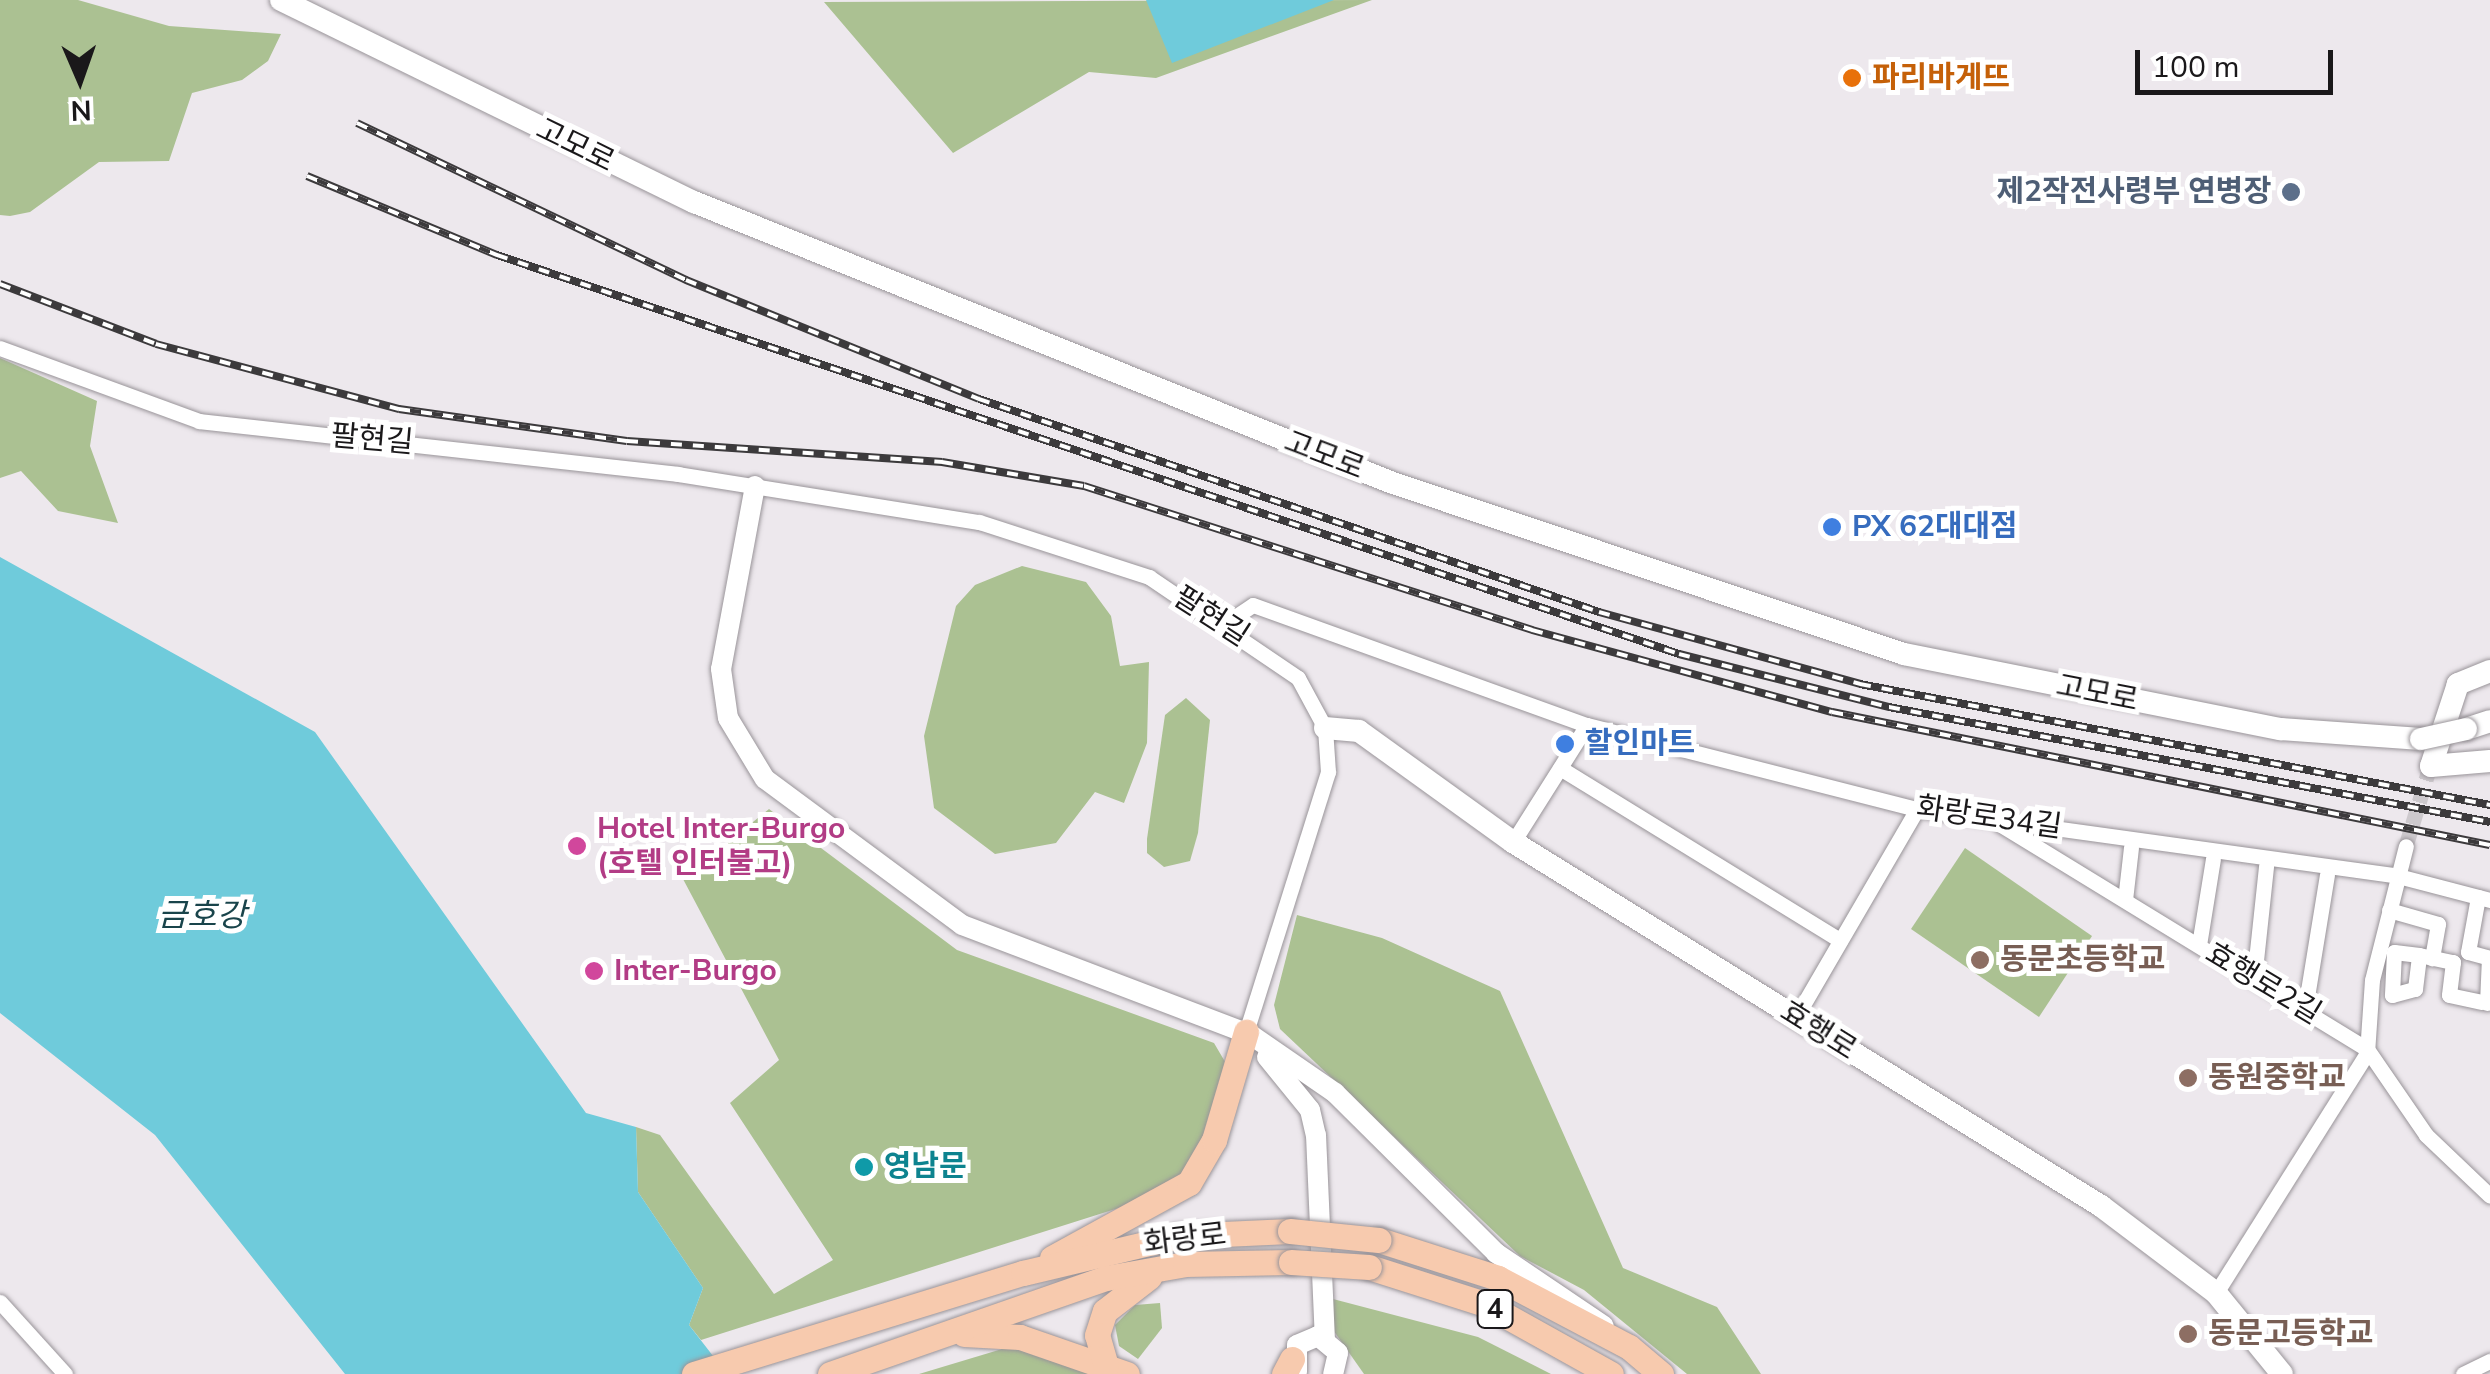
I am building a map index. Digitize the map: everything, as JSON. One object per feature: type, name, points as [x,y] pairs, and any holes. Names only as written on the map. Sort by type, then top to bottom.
[{"type":"main road","name":"고모로","points":[[281,0],[694,202],[1390,482],[1904,654],[2281,729],[2421,739],[2490,721]]},
{"type":"main road","points":[[2490,671],[2458,684],[2430,770],[2490,762]]},
{"type":"main road","name":"효행로","points":[[1325,728],[1359,731],[1513,842],[2101,1206],[2216,1293],[2282,1374]]},
{"type":"main road","points":[[1023,1272],[1188,1183],[1214,1140],[1248,1033]]},
{"type":"main road","name":"화랑로","points":[[694,1374],[1023,1272],[1178,1236],[1290,1230],[1379,1240],[1498,1278],[1629,1347],[1661,1374]]},
{"type":"main road","name":"화랑로","points":[[830,1374],[1034,1299],[1185,1264],[1291,1262],[1369,1267],[1485,1304],[1611,1374]]},
{"type":"main road","points":[[1116,1370],[1097,1335],[1105,1311],[1135,1282],[1185,1264]]},
{"type":"main road","points":[[906,1346],[993,1332],[1116,1370]]},
{"type":"street","name":"팔현길","points":[[0,348],[199,421],[755,486],[1034,535],[1150,577],[1226,623],[1298,678],[1325,728],[1328,772],[1248,1033]]},
{"type":"street","points":[[755,486],[722,668],[728,718],[765,779],[962,924],[1248,1033],[1336,1092],[1496,1253],[1629,1347]]},
{"type":"street","name":"화랑로34길","points":[[1226,623],[1254,606],[1588,725],[1917,809],[2398,876],[2484,898]]},
{"type":"street","points":[[1513,842],[1588,725]]},
{"type":"street","points":[[1560,768],[1840,940]]},
{"type":"street","points":[[1796,1017],[1917,809]]},
{"type":"street","name":"효행로2길","points":[[1992,819],[2368,1050],[2426,1135],[2490,1196]]},
{"type":"street","points":[[2216,1293],[2368,1050],[2389,910],[2406,846]]},
{"type":"street","points":[[2125,900],[2131,847]]},
{"type":"street","points":[[2199,945],[2212,858]]},
{"type":"street","points":[[2254,979],[2266,866]]},
{"type":"street","points":[[2305,1009],[2327,875]]},
{"type":"street","points":[[2389,910],[2438,924],[2426,957],[2453,962],[2449,996],[2485,1003],[2490,958],[2468,952],[2484,898]]},
{"type":"street","points":[[1248,1033],[1310,1110],[1319,1257],[1302,1356],[1338,1352],[1333,1374]]},
{"type":"street","points":[[0,1302],[64,1374]]},
{"type":"street","points":[[2463,1374],[2490,1361]]},
{"type":"green space","points":[[0,0],[78,0],[169,26],[281,34],[268,61],[242,80],[192,93],[169,161],[99,162],[30,212],[0,215]]},
{"type":"green space","points":[[1372,0],[1156,78],[1089,72],[953,153],[824,2]]},
{"type":"green space","points":[[0,358],[97,401],[90,446],[118,523],[58,511],[21,471],[0,478]]},
{"type":"green space","points":[[1022,566],[1086,582],[1111,616],[1120,666],[1149,662],[1147,743],[1124,803],[1095,792],[1056,843],[995,854],[934,808],[924,736],[956,606],[975,585]]},
{"type":"green space","points":[[1186,698],[1210,720],[1198,833],[1190,861],[1164,867],[1147,853],[1147,839],[1165,715]]},
{"type":"green space","points":[[769,809],[957,950],[1214,1043],[1231,1072],[1188,1171],[1125,1206],[701,1340],[689,1325],[703,1288],[638,1192],[636,1127],[660,1135],[774,1294],[833,1260],[730,1103],[779,1060],[683,879]]},
{"type":"green space","points":[[1965,848],[2092,936],[2039,1017],[1911,929]]},
{"type":"green space","points":[[1297,915],[1382,938],[1500,991],[1623,1268],[1717,1307],[1761,1374],[1687,1374],[1584,1290],[1520,1256],[1280,1029],[1274,1005]]},
{"type":"green space","points":[[1333,1299],[1478,1337],[1551,1374],[1364,1374],[1331,1327]]},
{"type":"green space","points":[[1160,1303],[1162,1328],[1138,1359],[1119,1346],[1115,1325],[1135,1305]]},
{"type":"green space","points":[[1012,1346],[1093,1374],[919,1374]]},
{"type":"water","points":[[1146,0],[1334,0],[1172,63]]},
{"type":"water","name":"금호강","points":[[0,557],[315,732],[586,1113],[636,1127],[638,1192],[703,1288],[689,1325],[727,1374],[345,1374],[155,1135],[0,1013]]},
{"type":"tunnel","points":[[2406,846],[2428,773]]},
{"type":"railway","points":[[357,123],[686,280],[979,399],[1599,612],[1860,684],[2490,805]]},
{"type":"railway","points":[[307,176],[497,255],[1679,654],[1889,707],[2490,822]]},
{"type":"railway","points":[[0,284],[156,344],[399,409],[627,441],[942,462],[1084,486],[1532,630],[1832,712],[2490,845]]},
{"type":"place","name":"파리바게뜨","points":[[1852,78]]},
{"type":"place","name":"제2작전사령부 연병장","points":[[2291,192]]},
{"type":"place","name":"PX 62대대점","points":[[1832,527]]},
{"type":"place","name":"할인마트","points":[[1565,744]]},
{"type":"place","name":"Hotel Inter-Burgo (호텔 인터불고)","points":[[577,846]]},
{"type":"place","name":"동문초등학교","points":[[1980,960]]},
{"type":"place","name":"Inter-Burgo","points":[[594,971]]},
{"type":"place","name":"동원중학교","points":[[2188,1078]]},
{"type":"place","name":"영남문","points":[[864,1167]]},
{"type":"place","name":"동문고등학교","points":[[2188,1334]]}]
